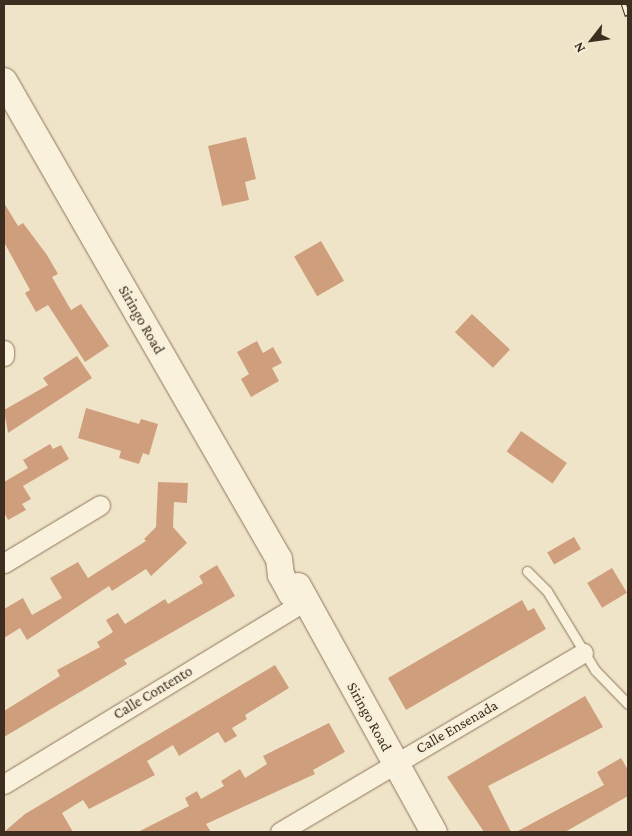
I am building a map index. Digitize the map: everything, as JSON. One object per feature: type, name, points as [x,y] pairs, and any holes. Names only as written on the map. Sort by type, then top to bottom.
[{"type":"street","name":"Siringo Road","points":[[4,81],[279,559],[280,575],[291,593],[303,602],[434,832]]},
{"type":"street","points":[[4,350],[4,356]]},
{"type":"street","points":[[4,563],[100,504]]},
{"type":"street","name":"Calle Contento","points":[[4,784],[303,602]]},
{"type":"street","name":"Calle Ensenada","points":[[280,832],[583,653]]},
{"type":"lane","points":[[527,571],[548,591],[583,653],[628,704]]},
{"type":"building","points":[[246,137],[256,179],[245,182],[249,200],[222,206],[208,146]]},
{"type":"building","points":[[4,203],[18,226],[23,223],[47,255],[58,274],[52,277],[71,310],[81,304],[109,346],[85,362],[48,305],[36,312],[25,293],[30,290],[4,242]]},
{"type":"building","points":[[321,241],[344,281],[317,296],[294,256]]},
{"type":"building","points":[[472,314],[510,349],[493,368],[455,332]]},
{"type":"building","points":[[257,341],[263,353],[273,347],[282,363],[272,368],[279,381],[251,397],[241,379],[249,374],[237,352]]},
{"type":"building","points":[[77,356],[92,378],[8,433],[4,410],[48,385],[43,378]]},
{"type":"building","points":[[86,408],[139,424],[141,419],[158,424],[149,455],[143,453],[139,464],[119,458],[121,451],[78,438]]},
{"type":"building","points":[[521,431],[567,463],[553,484],[507,451]]},
{"type":"building","points":[[50,444],[53,449],[61,445],[69,459],[23,486],[31,499],[22,504],[26,510],[8,520],[4,512],[4,482],[28,468],[23,460]]},
{"type":"building","points":[[158,482],[188,483],[187,503],[174,502],[173,527],[187,543],[151,576],[146,569],[112,591],[109,586],[27,640],[20,628],[4,638],[4,609],[23,598],[32,615],[62,598],[50,578],[78,562],[88,578],[146,541],[144,539],[156,527]]},
{"type":"building","points":[[574,537],[581,549],[554,565],[547,552]]},
{"type":"building","points":[[217,565],[235,596],[124,660],[127,664],[4,737],[4,711],[60,676],[57,670],[100,647],[97,642],[113,632],[106,620],[118,613],[125,624],[165,599],[168,604],[203,583],[199,576]]},
{"type":"building","points":[[612,568],[627,593],[602,608],[587,583]]},
{"type":"building","points":[[522,600],[528,611],[534,608],[546,629],[406,710],[388,678]]},
{"type":"building","points":[[275,665],[289,688],[245,715],[247,719],[232,728],[237,736],[225,743],[218,732],[179,756],[173,745],[147,761],[155,775],[89,809],[83,800],[62,813],[73,832],[4,832],[25,814]]},
{"type":"building","points":[[585,696],[603,727],[488,786],[511,832],[484,832],[447,777]]},
{"type":"building","points":[[329,723],[345,752],[313,770],[315,774],[206,824],[211,832],[138,832],[189,806],[185,798],[197,791],[201,799],[224,786],[221,781],[240,769],[245,778],[267,764],[263,756]]},
{"type":"building","points":[[621,758],[628,770],[628,796],[565,832],[516,832],[604,785],[597,772]]},
{"type":"railway","points":[[624,4],[628,16]]}]
